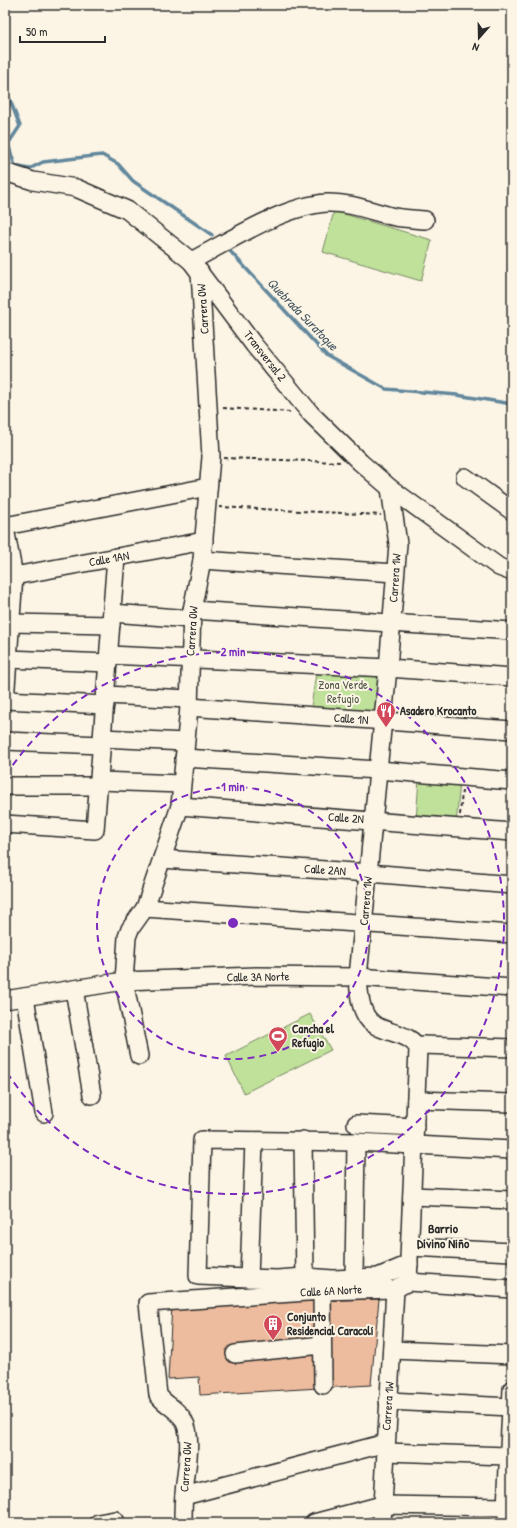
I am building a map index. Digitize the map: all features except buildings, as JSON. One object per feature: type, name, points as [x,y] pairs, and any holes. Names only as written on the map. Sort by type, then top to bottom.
[{"type":"street","name":"Transversal 2","points":[[10,174],[76,188],[126,210],[195,266],[254,345],[311,414],[360,462],[390,488],[499,567],[512,572]]},
{"type":"street","points":[[195,266],[269,219],[327,203],[354,206],[397,218],[426,220]]},
{"type":"street","name":"Carrera 0W","points":[[139,1056],[124,981],[127,937],[130,929],[145,908],[180,806],[189,703],[192,615],[202,560],[211,457],[209,408],[195,266]]},
{"type":"street","points":[[465,477],[512,511]]},
{"type":"street","points":[[5,701],[14,576],[5,527],[208,487]]},
{"type":"street","name":"Carrera 1W","points":[[382,1523],[392,1350],[402,1286],[409,1264],[418,1050],[416,1044],[411,1040],[378,1028],[367,1019],[361,1005],[358,977],[374,820],[398,544],[390,488]]},
{"type":"street","name":"Calle 1AN","points":[[14,576],[204,541]]},
{"type":"street","points":[[5,824],[95,830],[116,557]]},
{"type":"street","points":[[202,560],[395,572]]},
{"type":"street","points":[[10,623],[192,615],[392,623],[512,631]]},
{"type":"street","points":[[8,659],[190,659],[388,668],[512,677]]},
{"type":"street","name":"Calle 1N","points":[[5,701],[105,700],[189,703],[382,721],[512,730]]},
{"type":"street","points":[[5,741],[102,742],[378,770],[512,781]]},
{"type":"street","points":[[5,786],[99,783],[182,784]]},
{"type":"street","name":"Calle 2N","points":[[180,806],[512,832]]},
{"type":"street","name":"Calle 2AN","points":[[162,859],[368,873],[512,885]]},
{"type":"street","points":[[145,908],[512,934]]},
{"type":"street","name":"Calle 3A Norte","points":[[5,1000],[124,981],[256,976],[358,977],[512,988]]},
{"type":"street","points":[[74,989],[92,1095]]},
{"type":"street","points":[[25,997],[44,1113]]},
{"type":"street","points":[[418,1050],[422,1045],[512,1048]]},
{"type":"street","points":[[416,1100],[512,1103]]},
{"type":"street","points":[[356,1124],[415,1127]]},
{"type":"street","points":[[409,1264],[378,1277],[332,1279],[305,1277],[277,1279],[198,1276],[202,1140],[303,1140],[414,1144],[512,1150]]},
{"type":"street","points":[[303,1140],[305,1277]]},
{"type":"street","points":[[249,1278],[254,1141]]},
{"type":"street","points":[[354,1277],[356,1142]]},
{"type":"street","points":[[412,1196],[512,1200]]},
{"type":"street","points":[[410,1247],[512,1252]]},
{"type":"street","name":"Calle 6A Norte","points":[[148,1303],[402,1286],[512,1289]]},
{"type":"street","points":[[322,1291],[323,1385]]},
{"type":"street","name":"Carrera 0W","points":[[148,1303],[158,1395],[163,1401],[182,1416],[185,1422],[188,1437],[183,1523]]},
{"type":"street","points":[[235,1354],[322,1345]]},
{"type":"street","points":[[392,1350],[512,1355]]},
{"type":"street","points":[[314,1523],[382,1505],[507,1515],[508,1456],[512,1389]]},
{"type":"street","points":[[388,1401],[511,1407]]},
{"type":"street","points":[[184,1496],[386,1448],[508,1456]]},
{"type":"path","points":[[209,408],[311,414]]},
{"type":"path","points":[[211,457],[360,462]]},
{"type":"path","points":[[206,507],[394,516]]},
{"type":"path","points":[[458,828],[463,777]]},
{"type":"green space","points":[[334,211],[432,240],[421,281],[323,252]]},
{"type":"green space","name":"Zona Verde Refugio","points":[[317,666],[381,669],[376,719],[310,714]]},
{"type":"green space","points":[[419,778],[460,781],[456,825],[416,821]]},
{"type":"green space","name":"Cancha el Refugio","points":[[310,1014],[331,1050],[244,1093],[226,1056]]},
{"type":"waterway","points":[[5,38],[7,44],[5,51]]},
{"type":"waterway","name":"Quebrada Suratoque","points":[[5,87],[20,126],[8,144],[15,166],[29,169],[43,162],[102,155],[118,164],[133,181],[212,235]]},
{"type":"waterway","name":"Quebrada Suratoque","points":[[229,250],[327,356],[386,389],[457,395],[512,404]]},
{"type":"place","name":"Asadero Krocanto","points":[[386,728]]},
{"type":"place","name":"Cancha el Refugio","points":[[278,1053]]},
{"type":"place","name":"Conjunto Residencial Caracolí","points":[[273,1341]]},
{"type":"district","name":"Barrio Divino Niño","points":[[443,1236]]}]
